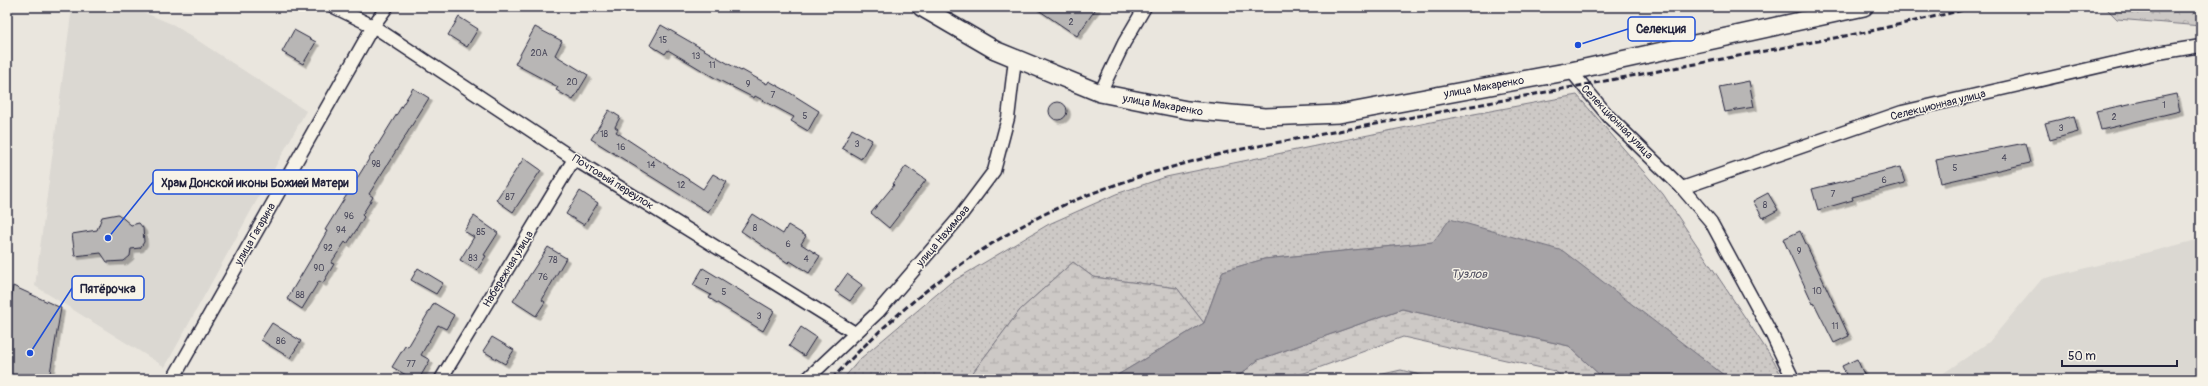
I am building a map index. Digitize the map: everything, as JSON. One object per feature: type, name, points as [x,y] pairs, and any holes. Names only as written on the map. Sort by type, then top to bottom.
[{"type":"main road","name":"улица Макаренко","points":[[921,7],[995,50],[1100,93],[1203,112],[1265,117],[1339,114],[1571,71],[1864,7]]},
{"type":"street","name":"Почтовый переулок","points":[[334,7],[373,26],[574,159],[855,333]]},
{"type":"street","name":"улица Гагарина","points":[[173,379],[373,26],[387,7]]},
{"type":"street","points":[[1100,93],[1124,43],[1145,7]]},
{"type":"street","name":"Селекционная улица","points":[[1682,188],[1902,112],[2158,53],[2201,46]]},
{"type":"street","name":"улица Нахимова","points":[[807,379],[878,312],[958,219],[994,172],[1008,118],[1015,59]]},
{"type":"street","name":"Селекционная улица","points":[[1571,71],[1609,117],[1682,188],[1711,222],[1772,335],[1793,379]]},
{"type":"street","name":"Набережная улица","points":[[441,379],[574,159]]},
{"type":"shaded area","points":[[72,7],[131,7],[174,25],[306,111],[165,367],[35,286]]},
{"type":"shaded area","points":[[2201,239],[2201,379],[1935,379],[1989,342],[2042,279]]},
{"type":"green space","points":[[2105,7],[2201,7],[2201,26],[2117,19]]},
{"type":"green space","points":[[1577,95],[1663,194],[1774,361],[1783,379],[1729,379],[1433,242],[1264,259],[1223,271],[1204,323],[1177,288],[1093,277],[1073,262],[1020,310],[968,379],[843,379],[860,359],[950,283],[1049,224],[1116,194],[1166,177],[1436,121]]},
{"type":"green space","points":[[1073,262],[1093,277],[1177,288],[1204,323],[1111,379],[968,379],[1020,310]]},
{"type":"green space","points":[[1402,309],[1569,346],[1604,379],[1564,379],[1555,371],[1403,337],[1288,379],[1235,379],[1258,360]]},
{"type":"green space","points":[[1401,370],[1435,379],[1361,379]]},
{"type":"water","name":"Тузлов","points":[[1450,219],[1563,251],[1729,379],[1604,379],[1569,346],[1402,309],[1258,360],[1235,379],[1111,379],[1204,323],[1223,271],[1264,259],[1433,242]]},
{"type":"building","points":[[1034,7],[1097,7],[1077,36]]},
{"type":"building","points":[[459,17],[478,29],[467,47],[448,35]]},
{"type":"building","points":[[661,25],[741,71],[742,70],[767,84],[769,81],[819,111],[808,131],[791,121],[794,117],[755,96],[754,98],[715,78],[668,50],[665,54],[650,45]]},
{"type":"building","points":[[535,27],[562,41],[555,55],[588,75],[573,100],[556,90],[558,87],[515,64]]},
{"type":"building","points":[[294,30],[316,42],[303,64],[282,52]]},
{"type":"building","points":[[1749,81],[1754,107],[1725,112],[1719,87]]},
{"type":"building","points":[[413,88],[429,98],[369,194],[373,197],[362,215],[364,217],[357,229],[347,244],[345,242],[331,263],[334,264],[323,283],[319,281],[302,309],[287,299],[327,231],[325,230]]},
{"type":"building","points":[[2176,94],[2180,111],[2101,130],[2096,111]]},
{"type":"building","points":[[1058,102],[1064,105],[1067,111],[1064,117],[1058,120],[1052,117],[1049,111],[1052,105]]},
{"type":"building","points":[[609,110],[620,117],[615,127],[618,129],[616,132],[703,189],[713,174],[727,182],[708,212],[591,139]]},
{"type":"building","points":[[2074,116],[2078,132],[2050,140],[2045,123]]},
{"type":"building","points":[[852,129],[872,140],[861,159],[842,148]]},
{"type":"building","points":[[2025,143],[2030,163],[1941,183],[1936,160]]},
{"type":"building","points":[[524,158],[541,170],[513,212],[496,200]]},
{"type":"building","points":[[906,166],[926,180],[889,228],[871,213],[894,185],[893,184]]},
{"type":"building","points":[[1900,167],[1905,183],[1852,197],[1853,200],[1818,210],[1812,189]]},
{"type":"building","points":[[580,191],[598,203],[584,225],[566,214]]},
{"type":"building","points":[[1768,193],[1778,210],[1763,218],[1753,201]]},
{"type":"building","points":[[118,214],[131,225],[139,223],[143,228],[144,242],[140,248],[131,249],[130,256],[124,261],[107,262],[101,253],[75,256],[72,234],[97,230],[102,217]]},
{"type":"building","points":[[752,214],[783,234],[788,225],[806,236],[801,244],[820,256],[809,273],[790,261],[788,263],[741,231]]},
{"type":"building","points":[[474,216],[498,233],[484,255],[486,256],[477,270],[460,260],[474,237],[464,231]]},
{"type":"building","points":[[1800,231],[1849,336],[1834,343],[1814,303],[1813,304],[1783,239]]},
{"type":"building","points":[[548,247],[566,258],[542,300],[545,302],[536,316],[513,301]]},
{"type":"building","points":[[418,268],[443,283],[436,294],[411,280]]},
{"type":"building","points":[[703,268],[774,311],[763,331],[709,298],[711,295],[693,285]]},
{"type":"building","points":[[847,274],[862,285],[850,301],[835,291]]},
{"type":"building","points":[[13,286],[61,308],[49,379],[7,379],[7,326]]},
{"type":"building","points":[[434,303],[454,315],[446,329],[438,325],[421,355],[430,360],[419,379],[413,379],[392,367],[405,346],[408,347]]},
{"type":"building","points":[[272,323],[301,341],[290,358],[261,340]]},
{"type":"building","points":[[801,327],[816,337],[804,356],[789,346]]},
{"type":"building","points":[[492,337],[514,350],[505,364],[483,351]]},
{"type":"building","points":[[1857,359],[1866,379],[1848,379],[1842,366]]},
{"type":"railway","points":[[832,379],[885,326],[944,277],[974,255],[1039,217],[1073,201],[1132,179],[1232,151],[1866,32],[1977,7]]},
{"type":"place","name":"Селекция","points":[[1578,45]]},
{"type":"place","name":"Храм Донской иконы Божией Матери","points":[[108,238]]},
{"type":"place","name":"Пятёрочка","points":[[30,353]]}]
